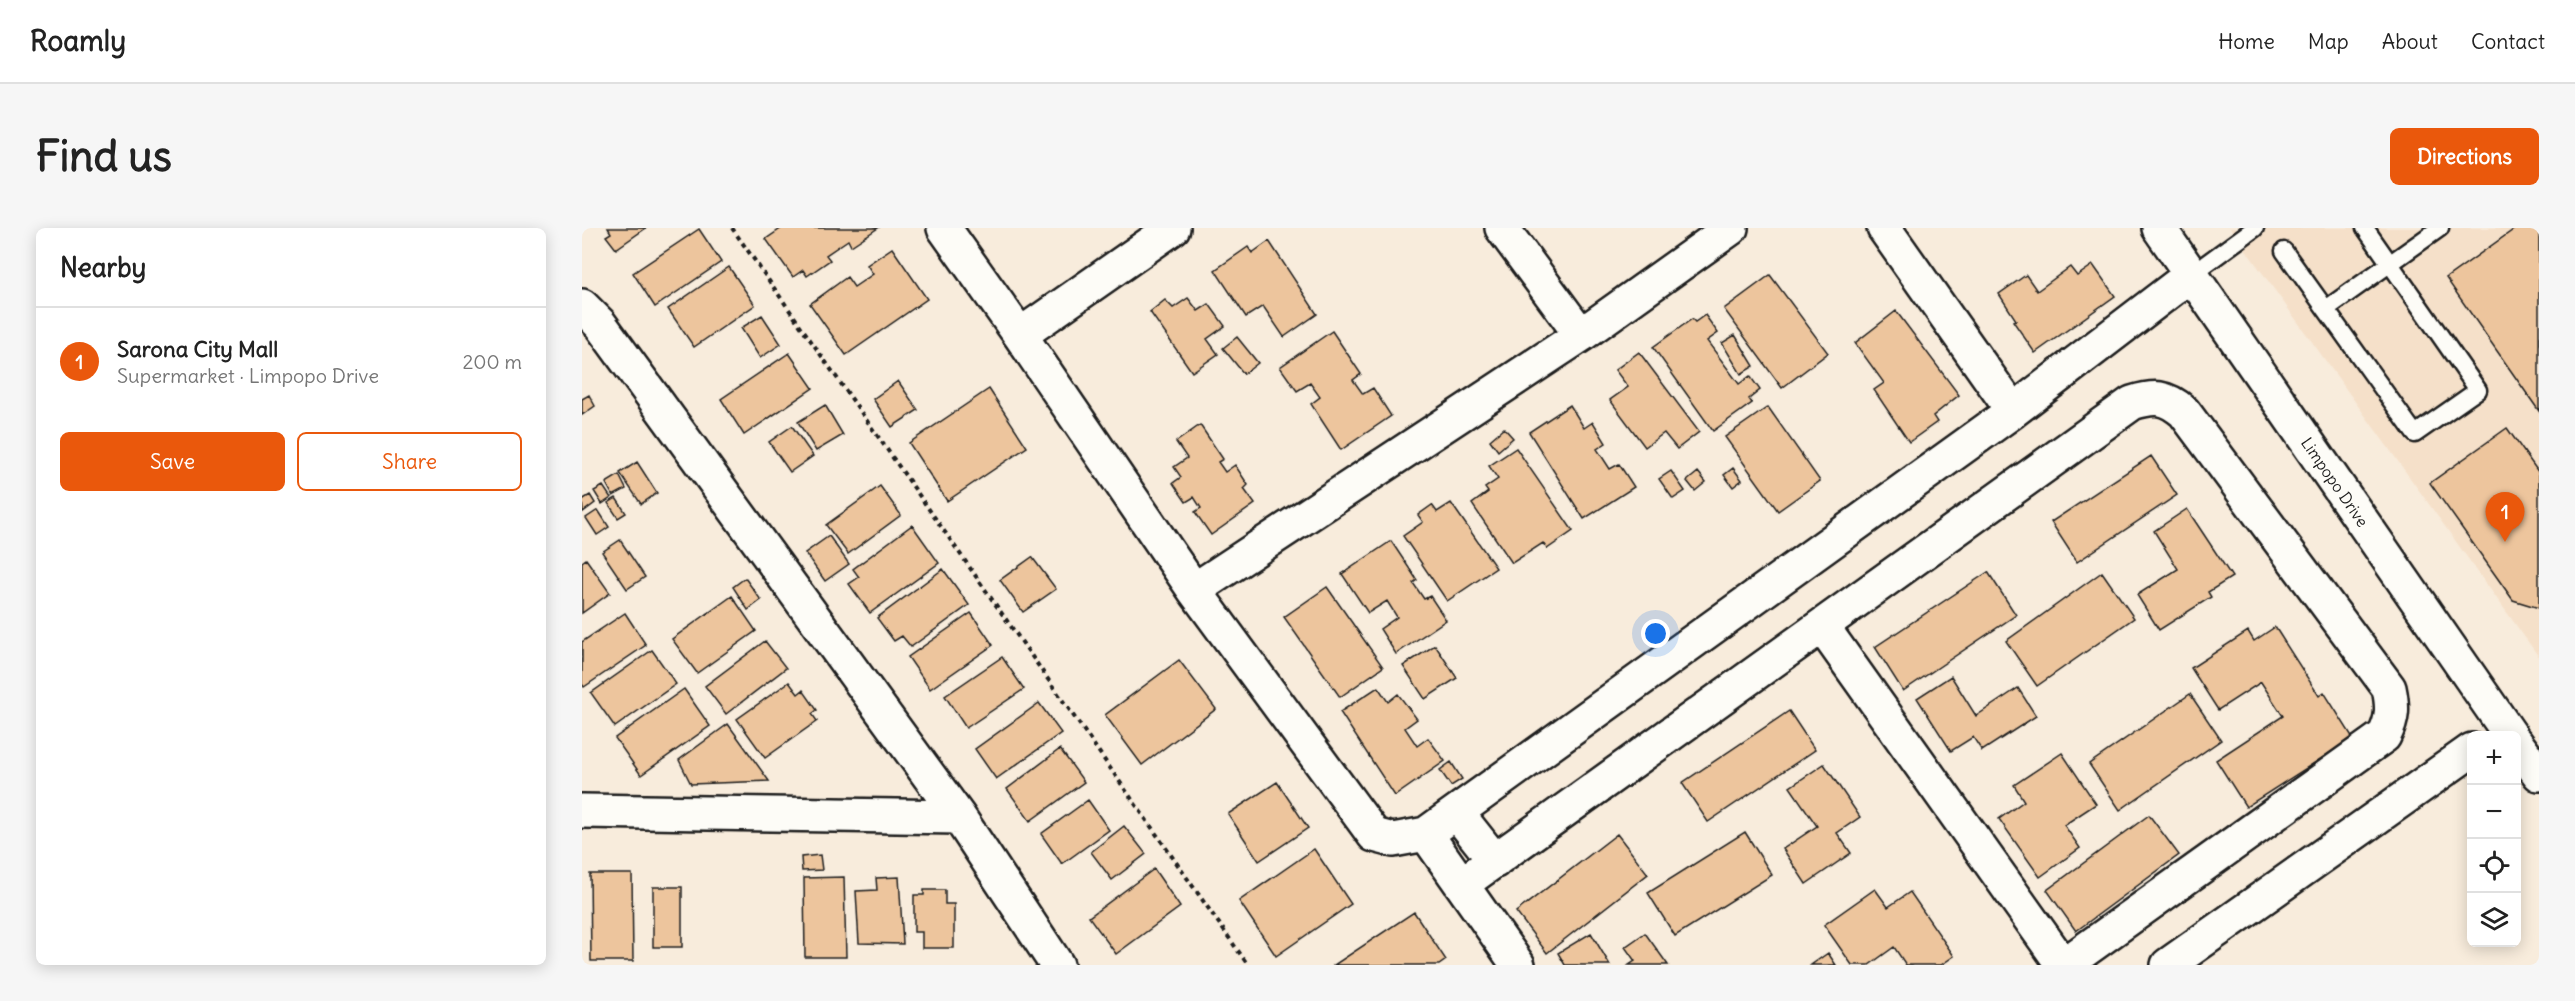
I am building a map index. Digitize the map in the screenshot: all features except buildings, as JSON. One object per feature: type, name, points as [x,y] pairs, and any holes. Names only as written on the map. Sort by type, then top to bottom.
[{"type":"street","points":[[944,228],[1194,590],[1374,835],[1393,840],[1426,834],[1457,813],[2013,411],[2192,274]]},
{"type":"street","points":[[1020,335],[1173,228]]},
{"type":"street","points":[[1502,228],[1581,335]]},
{"type":"street","points":[[1194,590],[1581,335],[1731,228]]},
{"type":"street","points":[[1884,228],[2013,411]]},
{"type":"street","name":"Limpopo Drive","points":[[2159,228],[2503,731]]},
{"type":"street","points":[[582,306],[600,324],[959,817],[1057,965]]},
{"type":"street","points":[[1462,884],[2132,403],[2156,398],[2172,402],[2184,412],[2389,688],[2393,707],[2391,724],[2384,736],[2063,965],[1822,626]]},
{"type":"street","name":"Limpopo Drive","points":[[2521,753],[2539,774]]},
{"type":"street","points":[[2168,965],[2467,754]]},
{"type":"street","points":[[584,807],[959,817]]},
{"type":"street","points":[[1457,813],[1495,861]]},
{"type":"street","points":[[1426,834],[1518,965]]},
{"type":"lane","points":[[2192,274],[2255,228]]},
{"type":"lane","points":[[2283,251],[2415,434],[2478,390],[2365,228]]},
{"type":"lane","points":[[2326,309],[2440,228]]},
{"type":"path","points":[[732,228],[1248,965]]},
{"type":"shaded area","points":[[2230,228],[2539,228],[2539,657]]},
{"type":"place","name":"Sarona City Mall","points":[[2505,542]]}]
